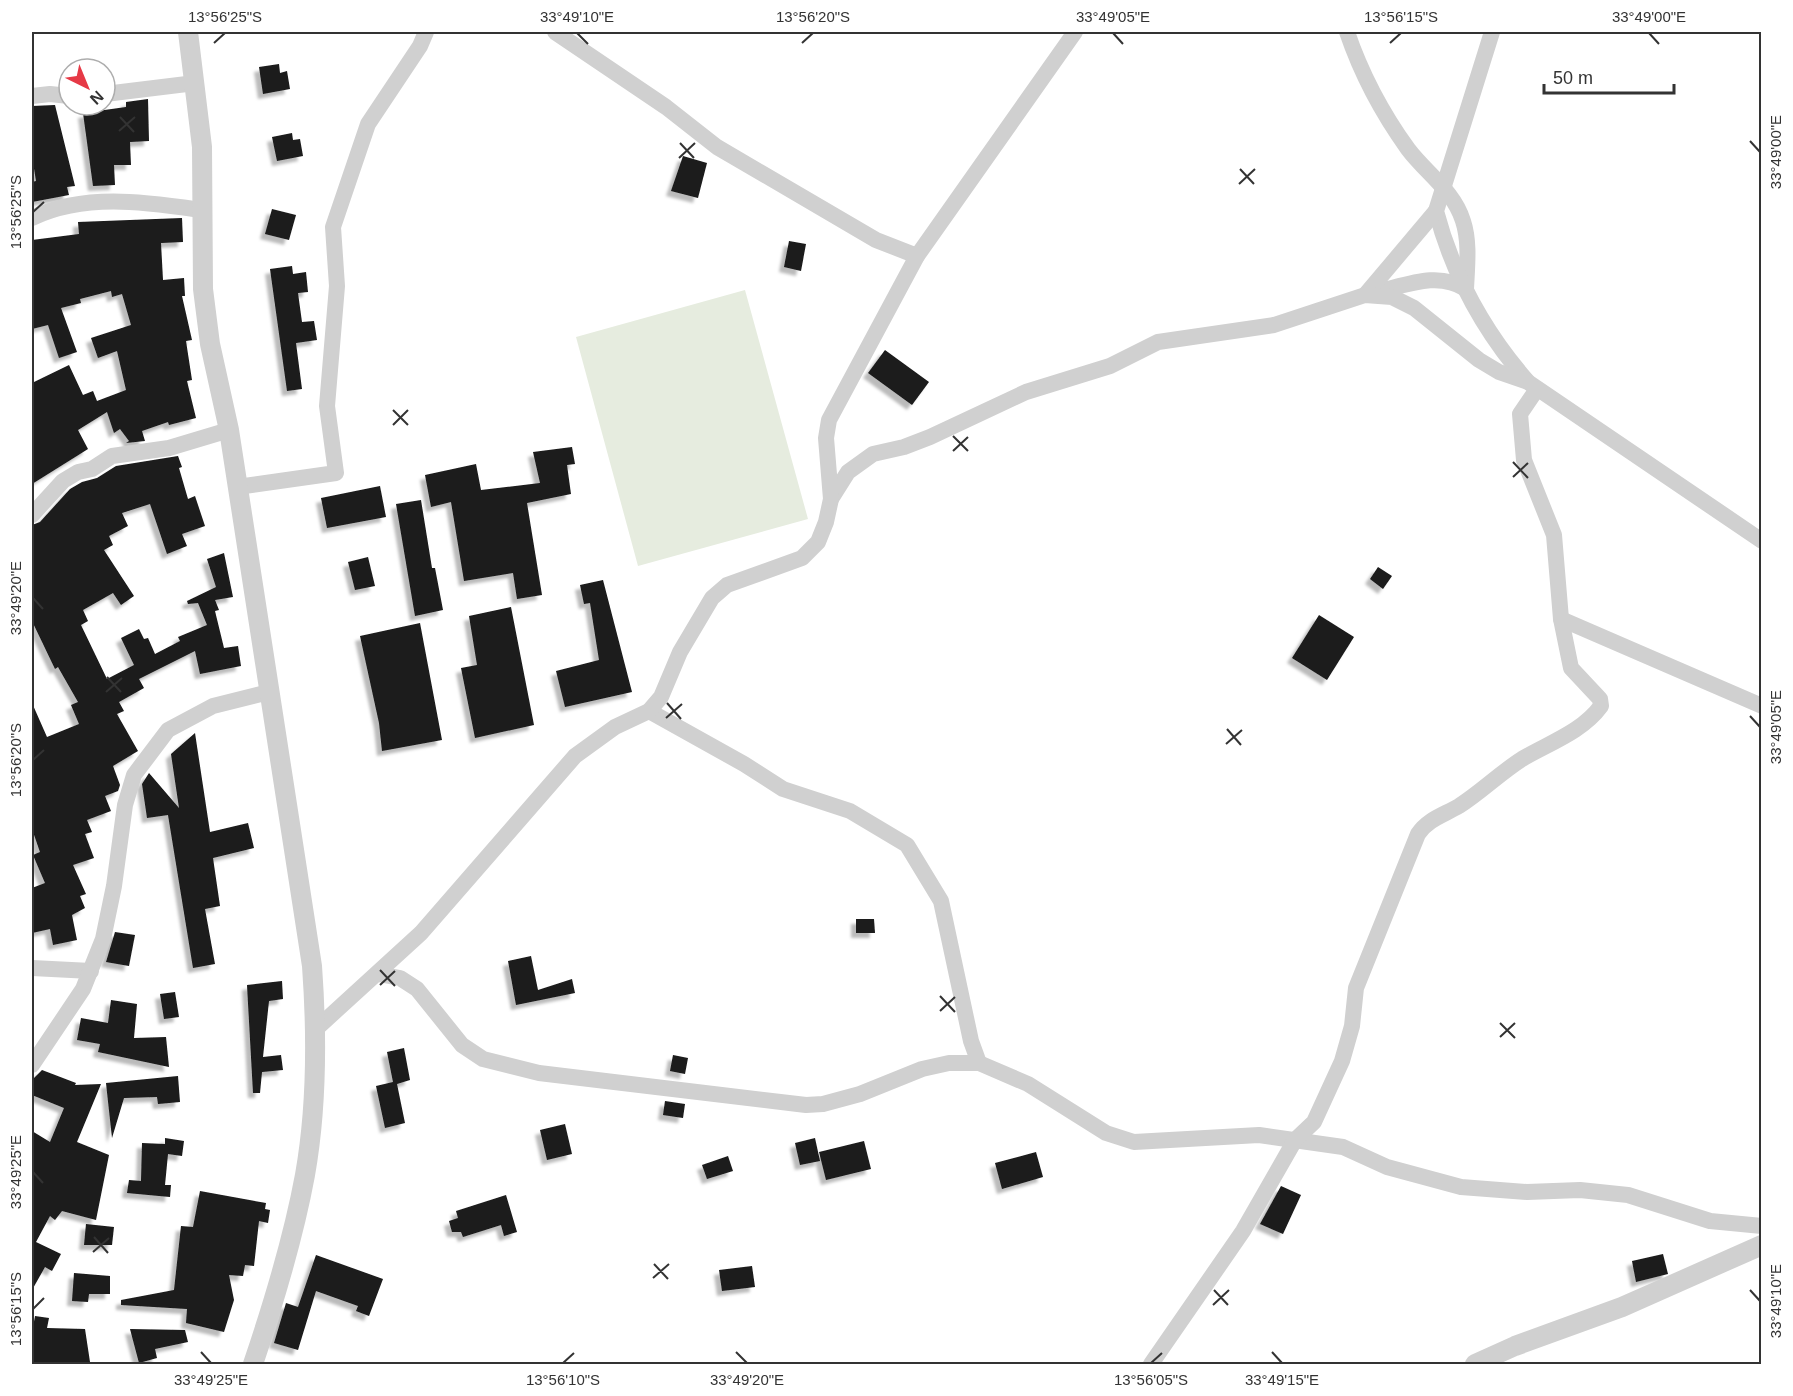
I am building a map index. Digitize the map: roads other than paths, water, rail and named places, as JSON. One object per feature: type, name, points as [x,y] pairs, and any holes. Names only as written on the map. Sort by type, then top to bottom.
[{"type":"street","points":[[188,32],[202,147],[203,289],[210,344],[229,430],[312,966],[317,1028],[305,1174],[288,1252],[253,1365]]},
{"type":"street","points":[[237,487],[336,473],[327,406],[337,286],[333,227],[368,124],[420,46],[426,32]]},
{"type":"street","points":[[555,32],[666,107],[717,147],[876,240],[917,256]]},
{"type":"street","points":[[317,1028],[421,933],[574,756],[615,727],[649,711],[661,698],[680,652],[712,598],[727,585],[802,558],[818,542],[826,522],[831,499],[826,438],[829,420],[917,256],[1075,32]]},
{"type":"street","points":[[1347,32],[1359,66],[1391,122],[1408,148],[1443,186],[1456,205],[1465,228],[1466,289]]},
{"type":"street","points":[[1365,295],[1436,211],[1492,32]]},
{"type":"street","points":[[117,93],[195,83]]},
{"type":"street","points":[[32,96],[57,95]]},
{"type":"street","points":[[32,218],[52,209],[95,201],[159,204],[201,210]]},
{"type":"street","points":[[1436,211],[1442,236],[1466,289],[1502,352],[1532,386]]},
{"type":"street","points":[[831,499],[849,472],[873,454],[904,447],[930,437],[1026,392],[1110,366],[1158,342],[1274,325],[1334,303],[1441,279],[1453,281],[1466,289]]},
{"type":"street","points":[[1365,295],[1392,297],[1414,308],[1479,360],[1499,372],[1532,386],[1761,541]]},
{"type":"street","points":[[1151,1365],[1243,1231],[1295,1140],[1314,1122],[1342,1061],[1352,1026],[1356,988],[1418,834],[1425,824],[1461,805],[1522,759],[1562,739],[1596,713],[1601,706],[1600,699],[1571,668],[1561,619],[1554,535],[1524,460],[1520,414],[1532,386]]},
{"type":"street","points":[[32,515],[63,481],[78,472],[92,469],[112,456],[169,448],[229,430]]},
{"type":"street","points":[[1561,619],[1761,706]]},
{"type":"street","points":[[32,1065],[83,989],[103,939],[119,854],[125,805],[134,775],[168,730],[213,706],[269,692]]},
{"type":"street","points":[[649,711],[744,764],[783,789],[850,811],[907,845],[941,901],[971,1041],[979,1063]]},
{"type":"street","points":[[32,968],[91,970]]},
{"type":"street","points":[[378,974],[400,978],[417,989],[462,1045],[472,1054],[539,1073],[806,1105],[823,1104],[860,1095],[922,1069],[949,1063],[979,1063],[1028,1084],[1120,1139],[1134,1142],[1259,1135],[1343,1147],[1387,1167],[1461,1187],[1527,1192],[1580,1190],[1628,1195],[1710,1221],[1761,1226]]},
{"type":"street","points":[[1475,1365],[1515,1346],[1622,1307],[1761,1245]]}]
